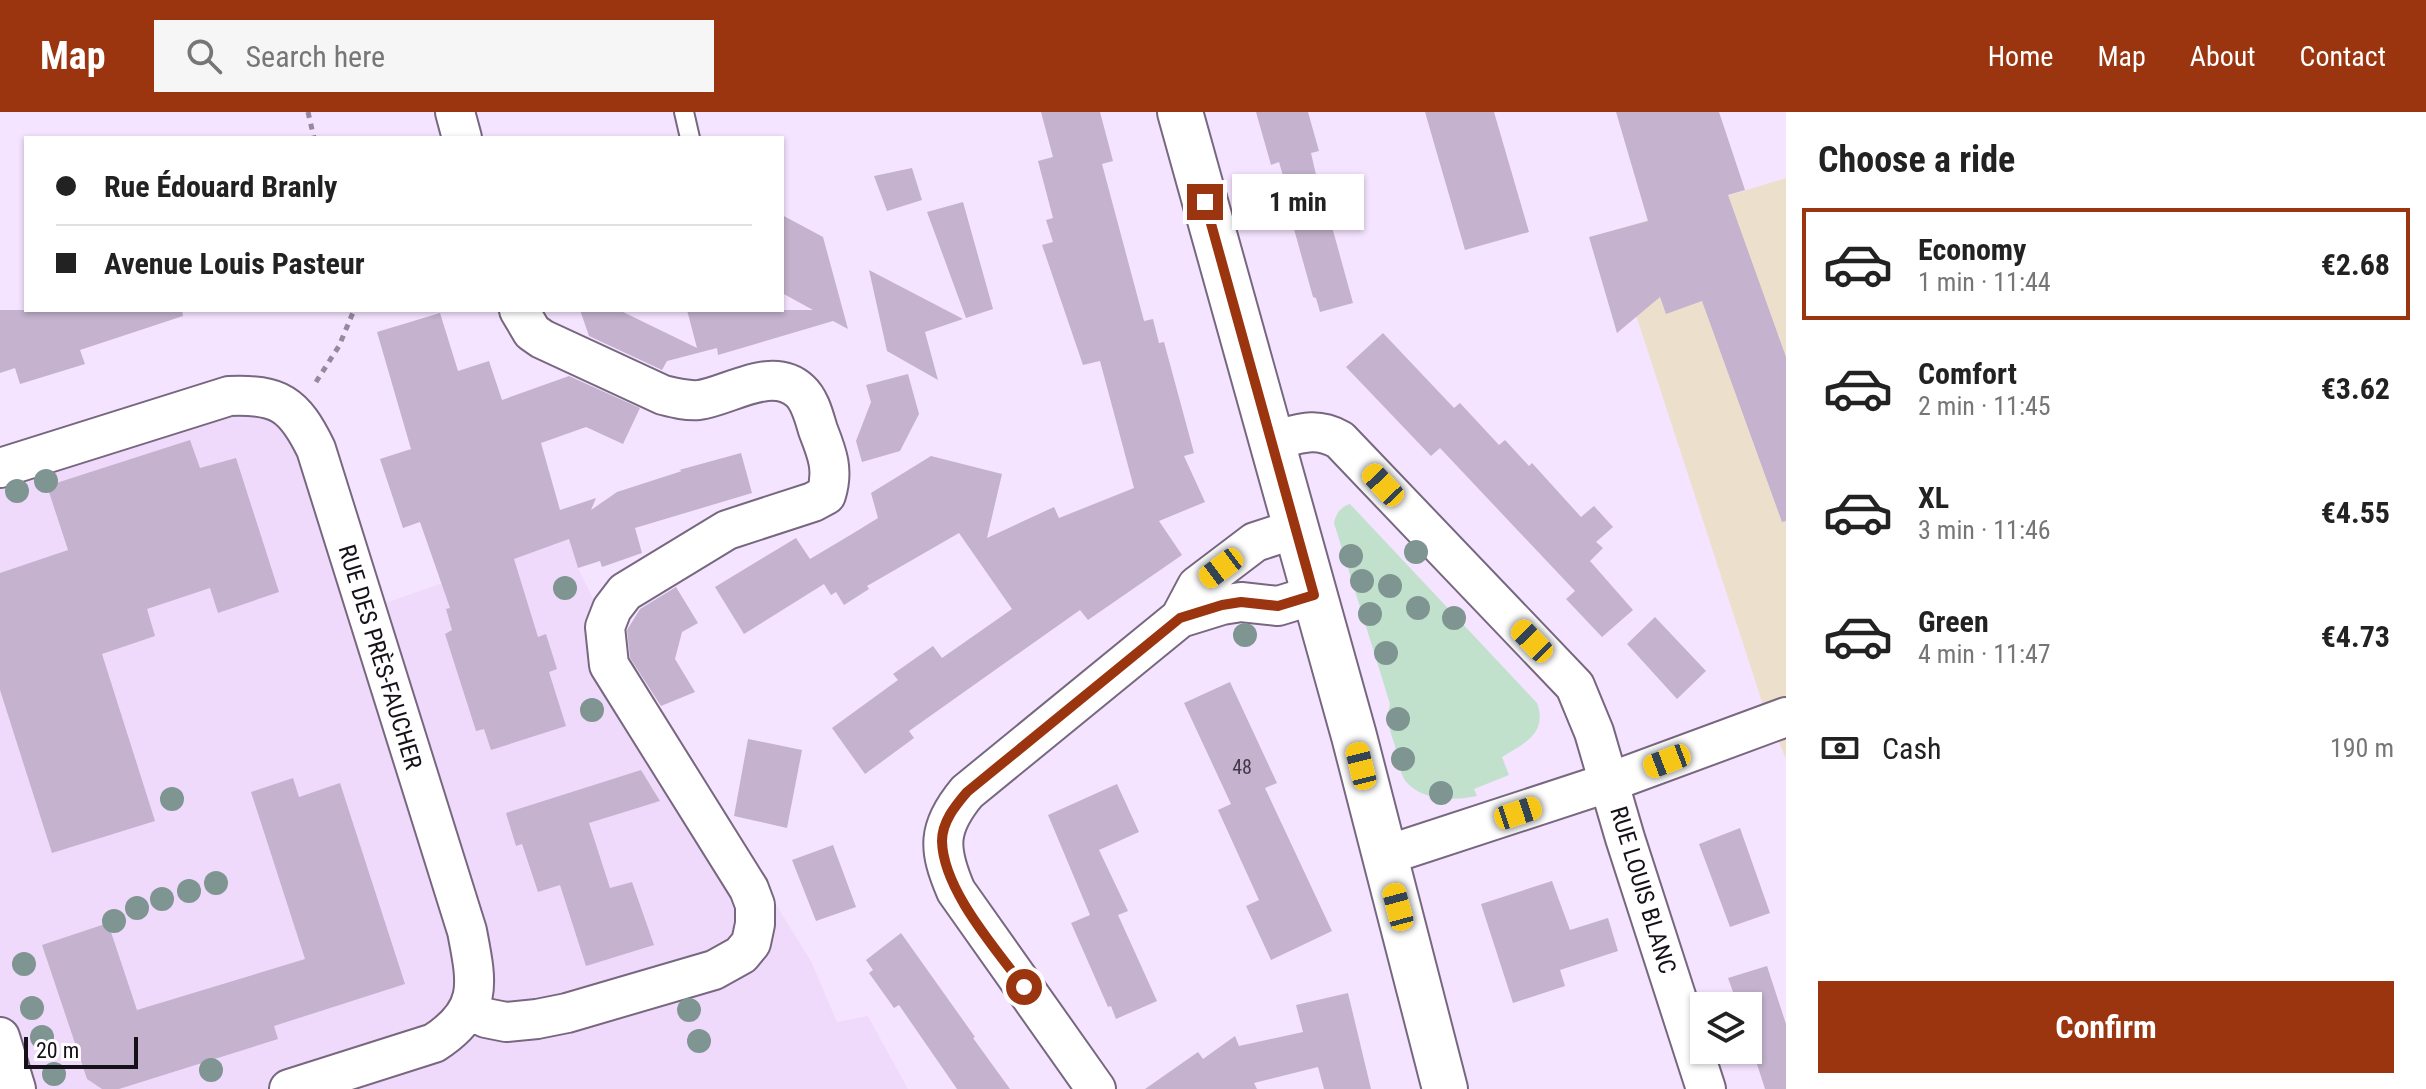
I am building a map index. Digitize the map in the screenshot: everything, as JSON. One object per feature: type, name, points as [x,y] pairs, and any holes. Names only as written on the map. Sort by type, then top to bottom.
[{"type":"main road","points":[[1180,112],[1314,595],[1445,1089]]},
{"type":"street","points":[[455,112],[461,136]]},
{"type":"street","points":[[289,1089],[434,1043],[449,1033],[470,1010],[486,1018],[506,1022],[567,1013],[714,970],[741,955],[751,943],[755,905],[749,889],[609,665],[605,627],[612,609],[625,592],[727,530],[826,495],[831,480],[830,463],[809,404],[799,390],[781,382],[759,382],[701,399],[683,400],[663,395],[542,339],[532,332],[520,312]]},
{"type":"street","points":[[0,468],[229,396],[255,395],[277,401],[296,413]]},
{"type":"street","name":"RUE DES PRÈS-FAUCHER","points":[[296,413],[316,449],[467,931],[475,970],[475,994],[470,1010]]},
{"type":"street","name":"RUE LOUIS BLANC","points":[[1272,441],[1309,432],[1325,432],[1340,440],[1575,686],[1587,710],[1706,1089]]},
{"type":"street","points":[[1180,618],[1197,586],[1255,542],[1295,529]]},
{"type":"street","points":[[1096,1089],[956,891],[946,868],[942,839],[950,812],[967,792],[1180,618],[1222,605],[1241,602],[1278,606],[1314,595]]},
{"type":"street","points":[[1384,856],[1610,782],[1786,717]]},
{"type":"street","points":[[0,1037],[16,1089]]},
{"type":"lane","points":[[684,112],[690,136]]},
{"type":"path","points":[[308,112],[314,136]]},
{"type":"path","points":[[296,413],[339,346],[353,312]]},
{"type":"shaded area","points":[[1786,178],[1786,759],[1764,708],[1609,232]]},
{"type":"shaded area","points":[[277,401],[365,610],[569,539],[578,568],[621,655],[811,961],[837,1022],[868,1016],[908,1089],[0,1089],[0,468]]},
{"type":"green space","points":[[1350,504],[1537,703],[1540,713],[1537,730],[1526,742],[1502,757],[1509,775],[1474,789],[1477,796],[1447,799],[1426,795],[1409,785],[1403,777],[1389,725],[1390,704],[1334,523],[1339,511]]},
{"type":"building","points":[[1041,112],[1100,112],[1113,161],[1102,164],[1144,321],[1153,319],[1159,343],[1164,342],[1194,453],[1184,456],[1205,502],[1159,521],[1182,555],[1088,620],[1080,610],[909,731],[914,738],[865,774],[832,728],[898,680],[893,674],[933,646],[942,658],[1012,609],[959,533],[867,586],[869,589],[844,605],[836,592],[831,595],[824,584],[744,634],[715,587],[796,538],[810,559],[852,534],[878,518],[871,493],[931,456],[1002,474],[987,538],[1054,507],[1059,518],[1134,488],[1100,361],[1083,365],[1042,245],[1053,242],[1046,220],[1053,218],[1038,161],[1053,157]]},
{"type":"building","points":[[1256,112],[1308,112],[1319,151],[1311,153],[1323,205],[1326,205],[1353,303],[1320,312],[1290,215],[1294,214],[1279,162],[1271,165]]},
{"type":"building","points":[[1425,112],[1494,112],[1529,232],[1465,250]]},
{"type":"building","points":[[1616,112],[1719,112],[1745,190],[1728,195],[1786,357],[1786,521],[1782,522],[1702,301],[1666,314],[1660,297],[1617,333],[1589,237],[1648,221]]},
{"type":"building","points":[[912,168],[922,200],[887,211],[874,176]]},
{"type":"building","points":[[963,202],[993,309],[966,318],[927,212]]},
{"type":"building","points":[[784,216],[823,237],[848,329],[833,321],[718,355],[717,348],[667,361],[662,370],[589,336],[581,312],[623,312],[697,348],[688,312],[813,310],[784,294]]},
{"type":"building","points":[[869,270],[963,319],[925,332],[938,380],[887,351]]},
{"type":"building","points":[[0,310],[182,312],[183,316],[80,350],[85,364],[20,384],[15,368],[0,373]]},
{"type":"building","points":[[440,313],[458,371],[489,361],[502,400],[569,376],[640,408],[623,444],[586,427],[541,443],[560,510],[596,498],[591,510],[617,492],[741,453],[752,493],[635,528],[642,553],[602,567],[600,561],[578,568],[569,539],[514,559],[538,637],[546,634],[557,669],[549,672],[566,726],[491,750],[484,729],[476,731],[445,634],[452,630],[446,609],[450,608],[420,522],[403,528],[380,459],[411,449],[377,332]]},
{"type":"building","points":[[1383,333],[1454,408],[1460,403],[1499,445],[1505,440],[1529,466],[1532,463],[1581,517],[1594,506],[1613,527],[1596,542],[1603,548],[1590,561],[1633,610],[1602,637],[1566,599],[1575,591],[1440,448],[1431,456],[1346,367]]},
{"type":"building","points":[[908,374],[919,414],[900,451],[862,462],[856,441],[871,402],[866,385]]},
{"type":"building","points":[[190,440],[200,468],[236,458],[279,592],[218,613],[210,588],[147,609],[155,636],[102,654],[155,821],[52,853],[0,690],[0,573],[68,550],[47,486]]},
{"type":"building","points":[[676,587],[698,623],[682,632],[675,659],[695,692],[661,706],[630,658],[627,630],[640,609]]},
{"type":"building","points":[[1655,617],[1706,671],[1677,699],[1627,644]]},
{"type":"building","points":[[1230,682],[1277,783],[1265,788],[1332,931],[1271,960],[1246,906],[1259,900],[1218,810],[1231,804],[1184,703]]},
{"type":"building","points":[[748,739],[802,750],[787,828],[734,816]]},
{"type":"building","points":[[641,770],[660,801],[589,823],[610,888],[632,882],[654,945],[586,966],[560,885],[538,892],[522,844],[516,846],[506,813]]},
{"type":"building","points":[[293,778],[299,797],[340,783],[405,984],[274,1026],[278,1039],[119,1089],[102,1089],[87,1079],[42,945],[108,923],[137,1010],[305,959],[251,792]]},
{"type":"building","points":[[1117,784],[1139,832],[1099,850],[1128,911],[1118,915],[1157,1001],[1116,1019],[1071,923],[1090,915],[1048,815]]},
{"type":"building","points":[[1740,828],[1770,913],[1730,927],[1699,844]]},
{"type":"building","points":[[833,845],[856,907],[816,921],[792,860]]},
{"type":"building","points":[[1552,881],[1570,930],[1608,918],[1618,951],[1560,970],[1565,986],[1513,1003],[1481,904]]},
{"type":"building","points":[[901,933],[1010,1089],[957,1089],[899,1005],[894,1008],[869,973],[873,970],[866,960]]},
{"type":"building","points":[[1767,966],[1786,1024],[1786,1089],[1765,1089],[1757,1064],[1762,1064],[1762,992],[1733,992],[1728,978]]},
{"type":"building","points":[[1348,993],[1371,1089],[1324,1089],[1318,1067],[1254,1083],[1257,1089],[1145,1089],[1198,1052],[1203,1059],[1235,1036],[1239,1046],[1303,1032],[1296,1005]]},
{"type":"route","points":[[1024,987],[956,891],[946,868],[942,839],[950,812],[967,792],[1180,618],[1222,605],[1241,602],[1278,606],[1314,595],[1205,202]]}]
